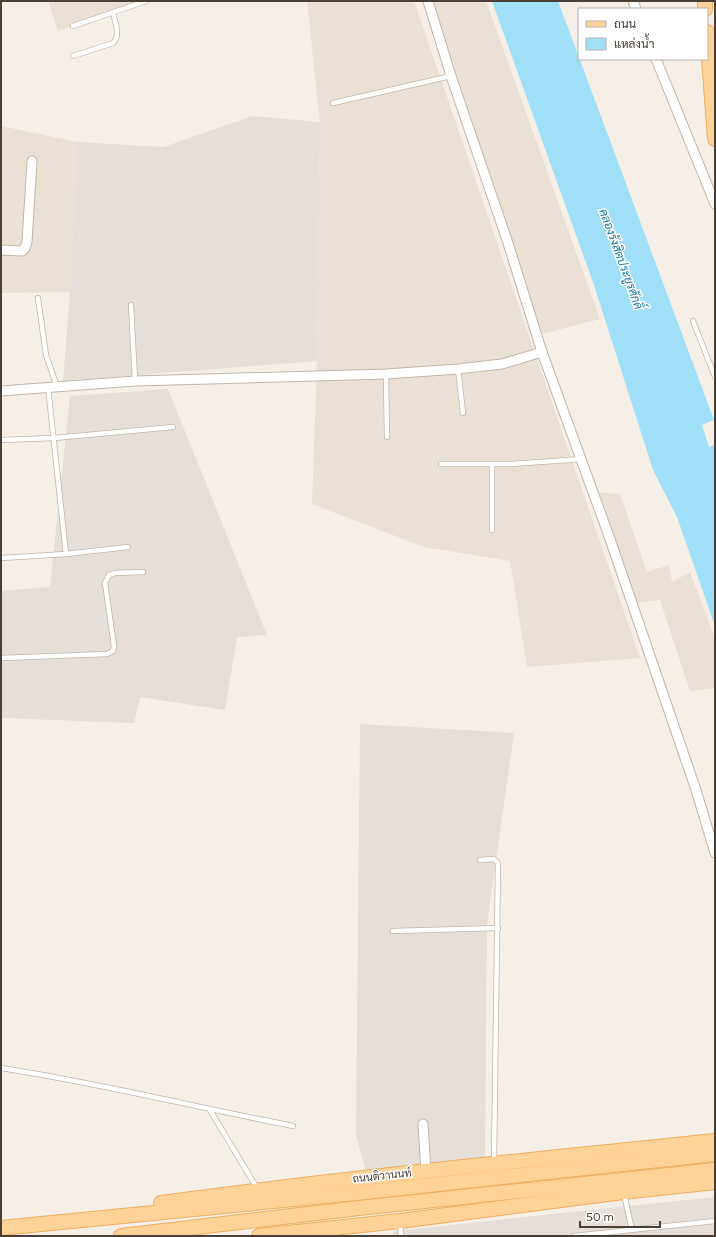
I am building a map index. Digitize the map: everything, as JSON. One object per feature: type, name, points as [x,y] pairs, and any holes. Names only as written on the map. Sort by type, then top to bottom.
[{"type":"main road","points":[[708,45],[715,139]]},
{"type":"main road","name":"ถนนติวานนท์","points":[[51,1223],[83,1214],[105,1210],[258,1190],[426,1171],[715,1142]]},
{"type":"main road","name":"ถนนติวานนท์","points":[[1,1228],[356,1193],[715,1154]]},
{"type":"main road","points":[[121,1236],[359,1208],[715,1170]]},
{"type":"main road","points":[[259,1236],[400,1221],[623,1192],[715,1182]]},
{"type":"street","points":[[428,1],[451,76],[508,242],[542,352],[608,532],[693,782],[715,852]]},
{"type":"street","points":[[656,60],[715,204]]},
{"type":"street","points":[[1,250],[22,251],[27,242],[32,161]]},
{"type":"street","points":[[1,391],[135,381],[386,374],[458,369],[502,364],[542,352]]},
{"type":"street","points":[[423,1124],[426,1171]]},
{"type":"lane","points":[[72,26],[146,1]]},
{"type":"lane","points":[[73,56],[113,43],[116,40],[117,32],[113,12]]},
{"type":"lane","points":[[333,103],[451,76]]},
{"type":"lane","points":[[38,298],[52,387],[54,438],[66,554]]},
{"type":"lane","points":[[131,305],[135,381]]},
{"type":"lane","points":[[693,321],[715,377]]},
{"type":"lane","points":[[458,369],[463,413]]},
{"type":"lane","points":[[386,374],[387,437]]},
{"type":"lane","points":[[1,440],[54,438],[173,427]]},
{"type":"lane","points":[[441,464],[511,464],[582,459]]},
{"type":"lane","points":[[492,464],[492,530]]},
{"type":"lane","points":[[1,558],[66,554],[128,547]]},
{"type":"lane","points":[[1,658],[107,654],[113,651],[114,646],[105,583],[109,575],[115,573],[143,572]]},
{"type":"lane","points":[[480,860],[494,859],[498,863],[494,1164]]},
{"type":"lane","points":[[393,931],[498,928]]},
{"type":"lane","points":[[1,1068],[95,1085],[293,1126]]},
{"type":"lane","points":[[210,1110],[258,1190]]},
{"type":"lane","points":[[623,1192],[632,1230]]},
{"type":"lane","points":[[400,1221],[401,1236]]},
{"type":"lane","points":[[574,1236],[715,1221]]},
{"type":"shaded area","points":[[48,1],[145,1],[58,31]]},
{"type":"shaded area","points":[[307,1],[414,1],[640,658],[527,667],[510,561],[424,547],[312,504],[317,361],[320,122]]},
{"type":"shaded area","points":[[429,1],[486,1],[600,319],[542,334]]},
{"type":"shaded area","points":[[252,116],[320,122],[317,361],[63,381],[70,292],[77,142],[164,147]]},
{"type":"shaded area","points":[[1,126],[77,142],[70,292],[1,293]]},
{"type":"shaded area","points":[[168,389],[267,635],[237,637],[225,710],[140,697],[134,723],[1,718],[1,591],[50,587],[70,396]]},
{"type":"shaded area","points":[[594,492],[620,494],[647,572],[669,565],[672,582],[690,572],[715,639],[715,688],[690,691],[660,600],[632,603]]},
{"type":"shaded area","points":[[360,724],[514,733],[487,924],[485,1159],[366,1172],[356,1135]]},
{"type":"shaded area","points":[[715,1197],[715,1236],[393,1236],[393,1231]]},
{"type":"water","name":"คลองรังสิตประยูรศักดิ์","points":[[492,1],[558,1],[578,55],[578,60],[580,60],[714,420],[702,425],[709,447],[715,445],[715,626],[677,517],[653,470],[594,285]]}]
